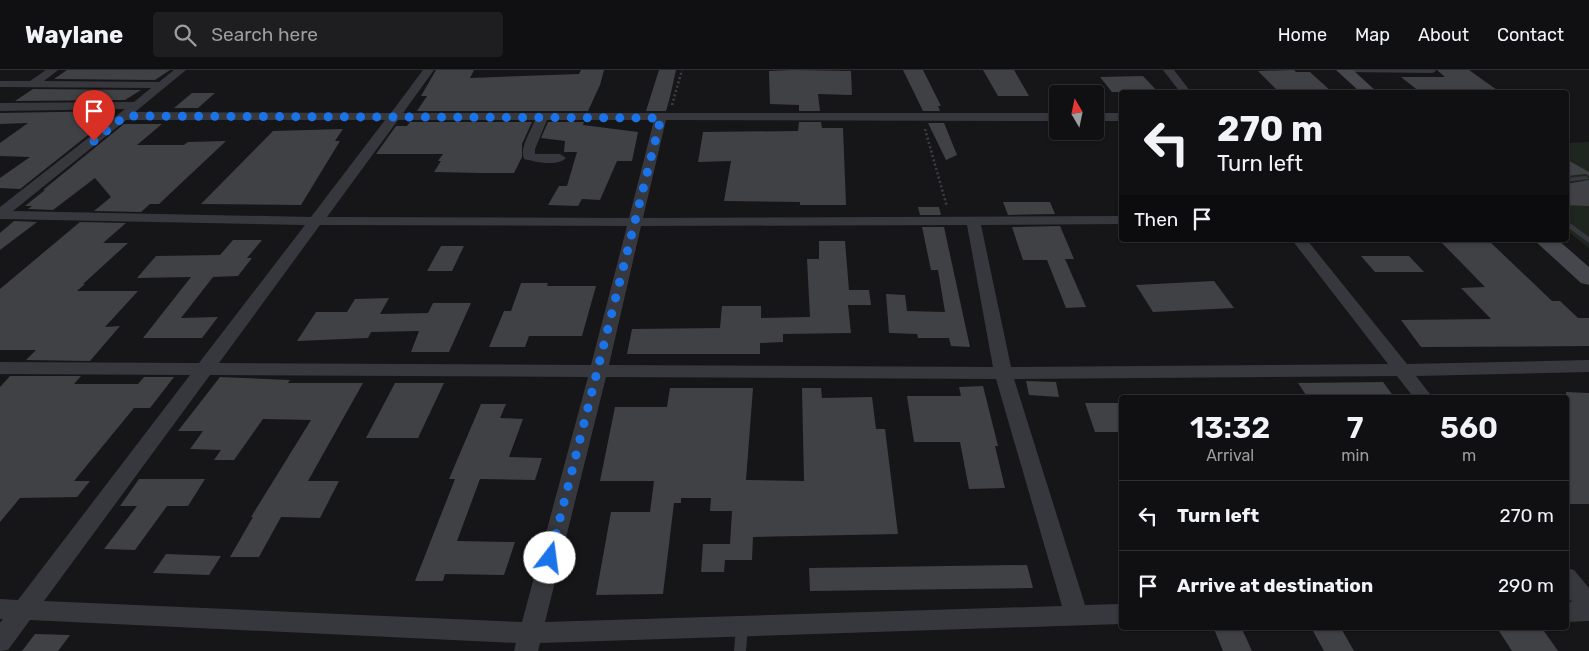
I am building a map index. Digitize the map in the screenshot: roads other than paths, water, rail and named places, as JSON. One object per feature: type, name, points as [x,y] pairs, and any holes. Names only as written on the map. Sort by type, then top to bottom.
[{"type":"main road","points":[[1344,70],[1367,90]]},
{"type":"main road","points":[[1547,242],[1589,278]]},
{"type":"street","points":[[0,107],[53,70]]},
{"type":"street","points":[[0,215],[181,70]]},
{"type":"street","points":[[0,642],[429,70]]},
{"type":"street","points":[[1168,70],[1184,90]]},
{"type":"street","points":[[0,84],[163,85]]},
{"type":"street","points":[[0,107],[138,105]]},
{"type":"street","points":[[125,116],[394,118],[1049,116]]},
{"type":"street","points":[[1104,117],[1119,117]]},
{"type":"street","points":[[542,118],[529,150],[529,156],[560,158]]},
{"type":"street","points":[[528,642],[598,372],[634,222],[666,118]]},
{"type":"street","points":[[0,215],[315,221],[1119,220]]},
{"type":"street","points":[[973,220],[1003,373],[1076,614]]},
{"type":"street","points":[[1301,242],[1422,395]]},
{"type":"street","points":[[0,368],[1003,373],[1403,370],[1589,366]]},
{"type":"street","points":[[1569,580],[1589,605]]},
{"type":"street","points":[[0,609],[25,609],[528,642],[742,627],[1119,614]]},
{"type":"street","points":[[1569,612],[1589,612]]},
{"type":"lane","points":[[1344,70],[1433,70]]},
{"type":"lane","points":[[1569,180],[1586,178]]},
{"type":"lane","points":[[1569,224],[1589,241]]},
{"type":"lane","points":[[740,651],[742,627]]}]
